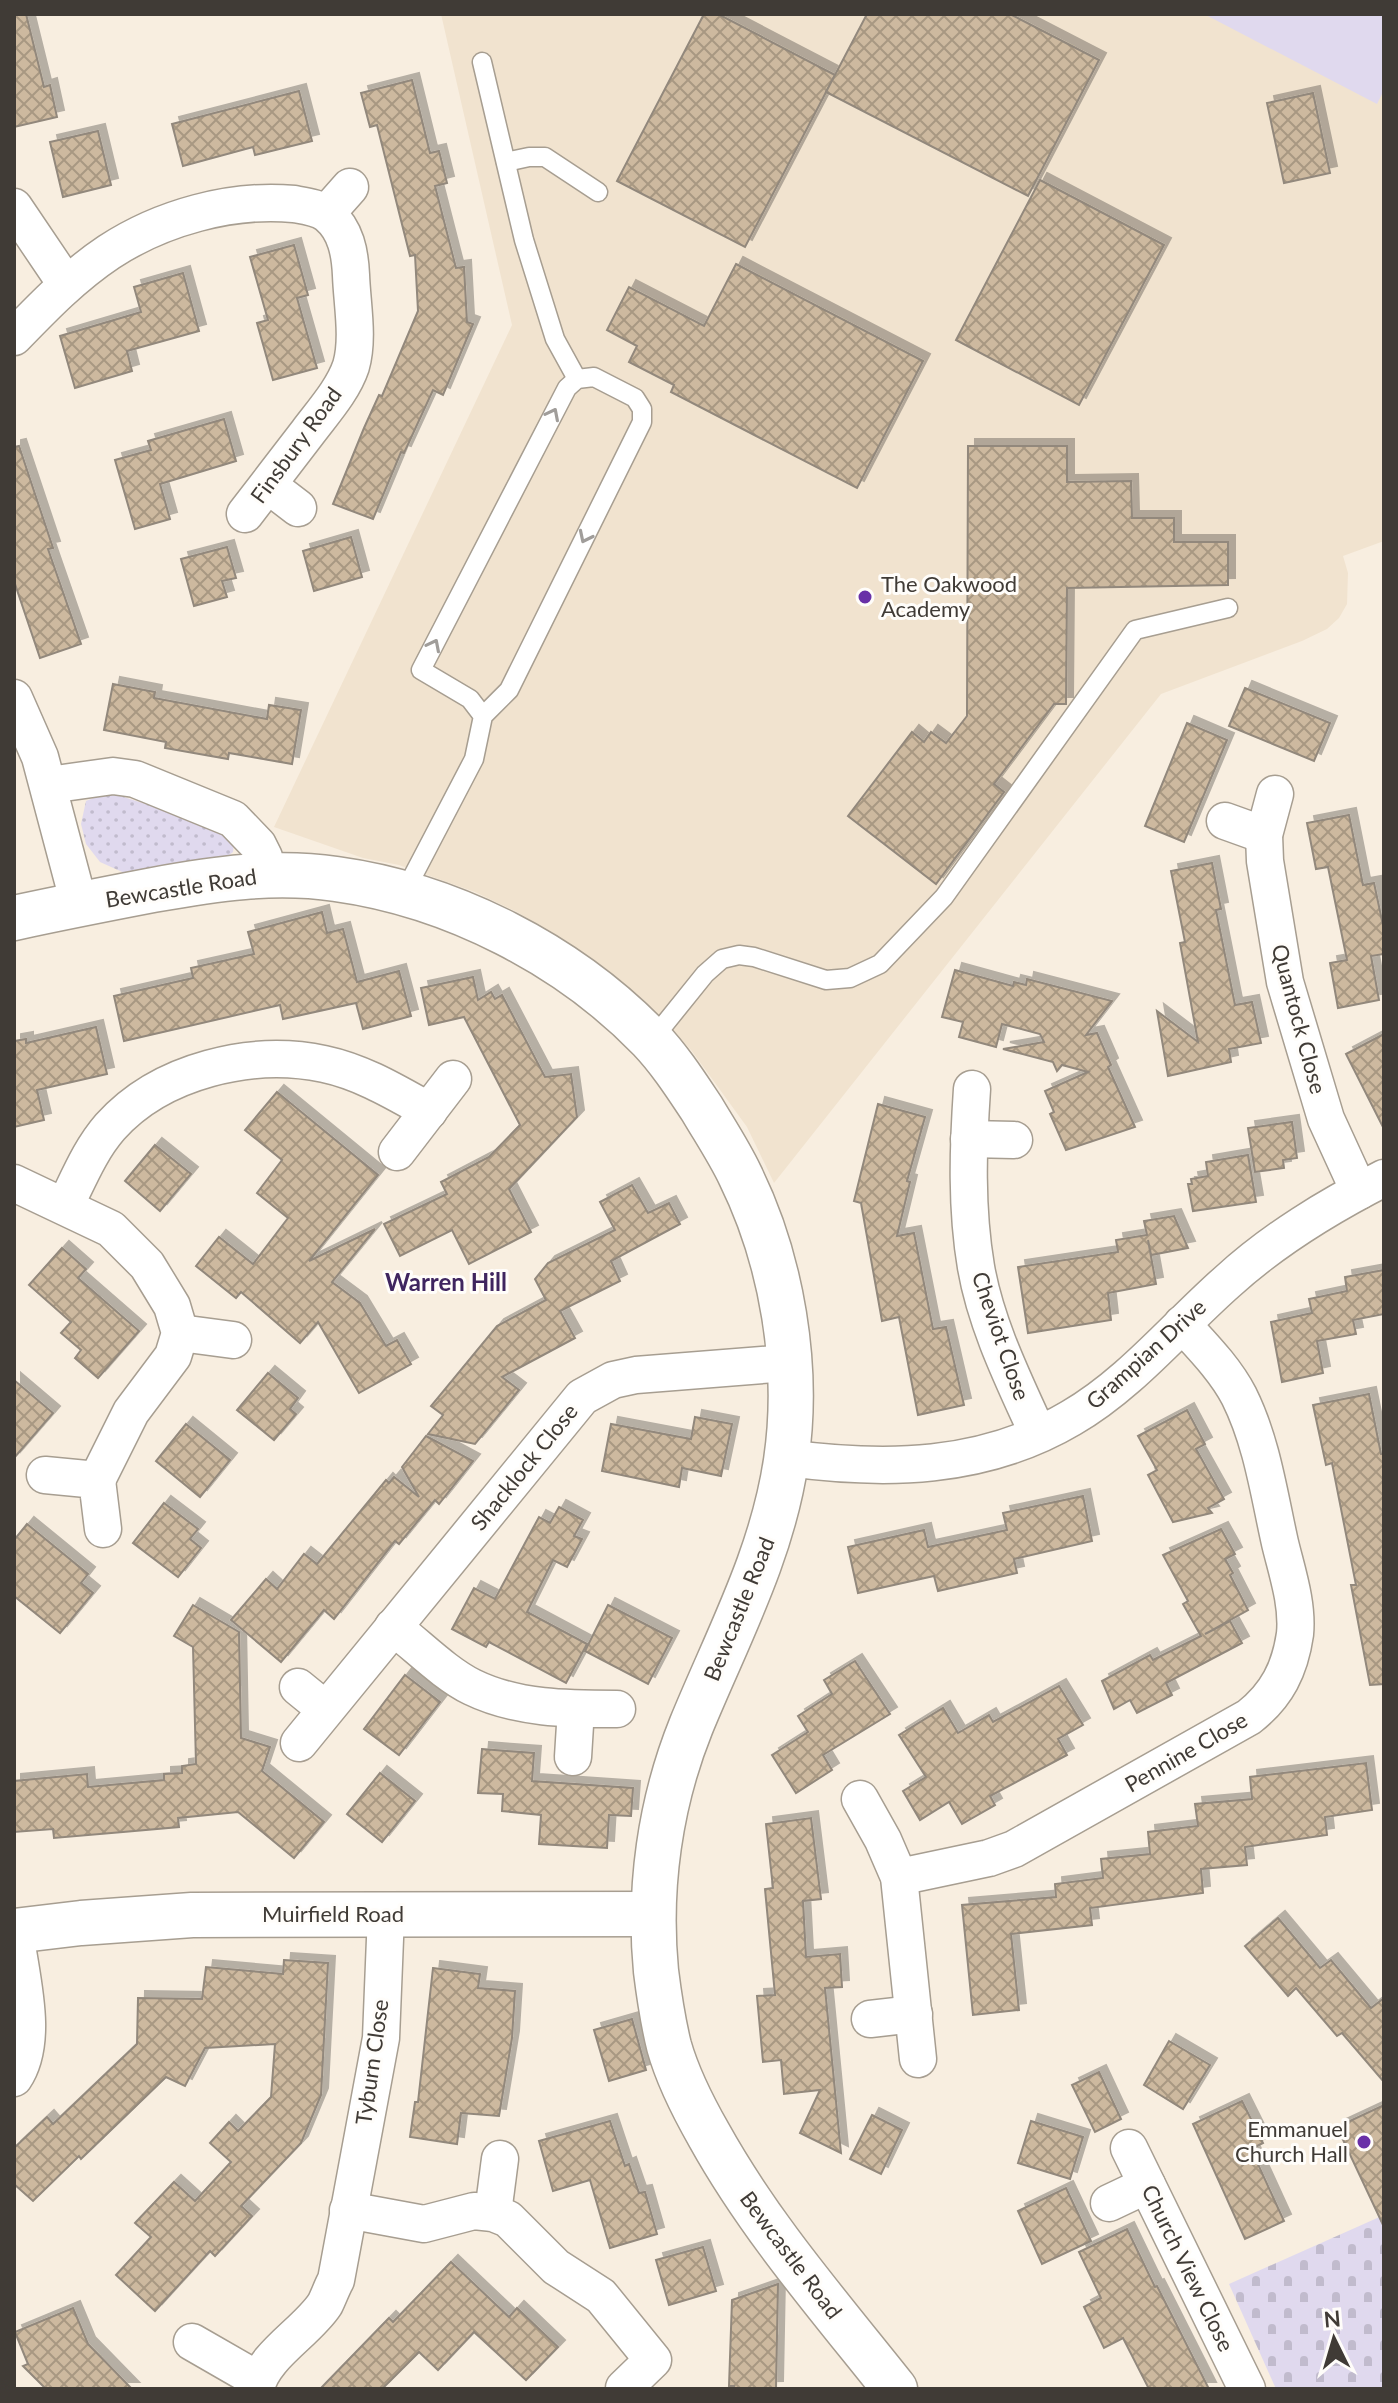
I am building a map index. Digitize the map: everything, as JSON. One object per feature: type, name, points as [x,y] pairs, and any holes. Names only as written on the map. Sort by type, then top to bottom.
[{"type":"street","name":"Finsbury Road","points":[[14,337],[66,284],[110,252],[144,233],[215,209],[277,203],[305,206],[338,200],[342,231],[350,255],[355,346],[350,368],[332,400],[245,514]]},
{"type":"street","points":[[14,207],[66,284]]},
{"type":"street","points":[[268,485],[298,508]]},
{"type":"street","points":[[14,698],[29,728],[49,785],[79,904]]},
{"type":"street","points":[[49,785],[113,776],[135,779],[233,819],[258,845],[264,857],[266,874]]},
{"type":"street","name":"Quantock Close","points":[[1275,794],[1264,835],[1265,861],[1285,982],[1326,1119],[1371,1185]]},
{"type":"street","points":[[1225,821],[1264,835]]},
{"type":"street","name":"Bewcastle Road","points":[[14,918],[232,876],[266,874],[331,878],[404,894],[505,933],[577,977],[651,1041],[696,1100],[746,1188],[769,1252],[784,1321],[791,1411],[778,1508],[763,1559],[675,1770],[660,1841],[653,1914],[657,1976],[669,2045],[689,2099],[726,2166],[777,2240],[895,2389]]},
{"type":"street","points":[[65,1206],[91,1152],[111,1126],[134,1105],[164,1086],[228,1064],[292,1059],[324,1064],[375,1082],[429,1111]]},
{"type":"street","points":[[397,1152],[453,1079]]},
{"type":"street","name":"Cheviot Close","points":[[972,1089],[969,1139],[971,1232],[977,1271],[1005,1360],[1038,1434]]},
{"type":"street","points":[[969,1139],[1014,1140]]},
{"type":"street","points":[[14,1183],[111,1229],[147,1265],[172,1306],[180,1333],[173,1356],[131,1412],[97,1480],[103,1529]]},
{"type":"street","name":"Grampian Drive","points":[[787,1458],[857,1466],[926,1465],[962,1460],[1038,1434],[1103,1397],[1252,1260],[1283,1236],[1371,1185]]},
{"type":"street","name":"Pennine Close","points":[[899,1877],[989,1858],[1014,1849],[1249,1717],[1278,1690],[1290,1656],[1295,1618],[1258,1446],[1238,1393],[1182,1324]]},
{"type":"street","points":[[180,1333],[233,1340]]},
{"type":"street","name":"Shacklock Close","points":[[299,1743],[582,1397],[613,1380],[636,1375],[788,1363]]},
{"type":"street","points":[[45,1475],[97,1480]]},
{"type":"street","points":[[393,1627],[469,1685],[517,1702],[576,1709],[617,1709]]},
{"type":"street","points":[[298,1687],[325,1709]]},
{"type":"street","points":[[573,1757],[576,1709]]},
{"type":"street","points":[[860,1799],[899,1877],[918,2059]]},
{"type":"street","name":"Tyburn Close","points":[[257,2384],[269,2363],[325,2304],[336,2280],[381,2038],[386,1914]]},
{"type":"street","name":"Muirfield Road","points":[[14,1931],[142,1917],[653,1914]]},
{"type":"street","points":[[14,1931],[28,2032],[25,2055],[14,2078]]},
{"type":"street","points":[[870,2019],[914,2014]]},
{"type":"street","name":"Church View Close","points":[[1129,2148],[1247,2389]]},
{"type":"street","points":[[493,2213],[500,2159]]},
{"type":"street","points":[[1109,2203],[1147,2185]]},
{"type":"street","points":[[348,2210],[424,2224],[474,2211],[493,2213],[508,2219],[556,2267],[601,2296],[653,2360],[624,2388]]},
{"type":"street","points":[[192,2342],[257,2384]]},
{"type":"lane","points":[[482,62],[524,240],[555,339],[577,379]]},
{"type":"lane","points":[[506,162],[545,157],[598,192]]},
{"type":"lane","points":[[404,894],[474,759],[483,716],[509,690],[642,422],[642,409],[635,398],[594,377],[577,379],[567,388],[421,670],[470,699],[483,716]]},
{"type":"lane","points":[[651,1041],[705,974],[722,959],[739,955],[754,957],[826,980],[850,978],[880,964],[944,897],[1135,630],[1228,608]]},
{"type":"shaded area","name":"The Oakwood Academy","points":[[441,14],[1384,14],[1384,541],[1343,556],[1348,573],[1347,604],[1339,618],[1327,629],[1161,694],[774,1183],[747,1127],[691,1050],[660,1018],[573,946],[517,912],[475,892],[274,827],[512,325]]},
{"type":"green space","points":[[1204,14],[1384,14],[1384,90],[1377,104]]},
{"type":"green space","points":[[108,792],[224,829],[234,843],[233,852],[220,862],[129,875],[100,862],[86,844],[81,824],[86,801]]},
{"type":"green space","points":[[1384,2215],[1384,2389],[1276,2389],[1229,2284]]},
{"type":"building","points":[[14,14],[26,14],[44,87],[50,85],[57,117],[14,127]]},
{"type":"building","points":[[704,14],[718,14],[835,75],[745,247],[617,181]]},
{"type":"building","points":[[867,14],[1010,14],[1099,60],[1028,196],[826,92]]},
{"type":"building","points":[[412,80],[430,153],[439,151],[447,183],[435,186],[456,268],[464,267],[467,322],[473,324],[443,395],[433,390],[404,453],[401,452],[373,519],[333,504],[418,311],[415,255],[410,256],[377,125],[370,127],[361,93]]},
{"type":"building","points":[[299,91],[312,141],[255,155],[253,147],[183,166],[172,124]]},
{"type":"building","points":[[1313,93],[1330,173],[1284,183],[1267,103]]},
{"type":"building","points":[[98,131],[111,185],[63,197],[50,142]]},
{"type":"building","points":[[1040,180],[1164,245],[1079,405],[956,340]]},
{"type":"building","points":[[294,245],[308,295],[297,298],[317,368],[273,380],[257,323],[268,320],[250,257]]},
{"type":"building","points":[[736,264],[923,361],[857,488],[671,392],[674,385],[629,362],[637,346],[607,330],[629,287],[704,326]]},
{"type":"building","points":[[183,273],[199,331],[127,351],[132,371],[75,388],[60,336],[141,312],[134,287]]},
{"type":"building","points":[[224,419],[236,461],[160,484],[170,519],[135,529],[115,460],[151,450],[148,441]]},
{"type":"building","points":[[19,446],[53,548],[48,549],[81,644],[40,658],[14,581],[14,447]]},
{"type":"building","points":[[968,446],[1067,446],[1067,482],[1131,481],[1132,518],[1174,518],[1174,542],[1228,542],[1228,585],[1067,588],[1066,704],[1054,704],[994,784],[1004,792],[936,884],[848,816],[912,732],[924,742],[931,732],[946,743],[967,716]]},
{"type":"building","points":[[351,537],[362,577],[314,591],[303,551]]},
{"type":"building","points":[[227,547],[236,578],[222,581],[227,597],[194,606],[181,559]]},
{"type":"building","points":[[113,684],[155,692],[154,698],[267,719],[269,705],[301,710],[292,764],[229,753],[228,759],[165,748],[166,742],[104,730]]},
{"type":"building","points":[[1245,688],[1330,723],[1314,761],[1229,726]]},
{"type":"building","points":[[1187,723],[1227,740],[1184,842],[1145,826]]},
{"type":"building","points":[[1349,815],[1363,885],[1374,883],[1384,930],[1384,954],[1371,956],[1379,1000],[1338,1008],[1330,963],[1347,960],[1328,867],[1316,869],[1307,823]]},
{"type":"building","points":[[1212,863],[1221,909],[1216,910],[1235,1005],[1252,1002],[1261,1043],[1229,1049],[1231,1062],[1168,1076],[1157,1011],[1198,1042],[1180,943],[1185,942],[1171,871]]},
{"type":"building","points":[[322,912],[327,933],[343,929],[357,982],[399,971],[411,1016],[363,1029],[356,1003],[283,1019],[280,1005],[124,1041],[114,996],[193,978],[191,968],[254,954],[248,932]]},
{"type":"building","points":[[955,970],[1013,986],[1014,982],[1026,985],[1027,979],[1112,1001],[1086,1035],[1097,1033],[1111,1065],[1108,1067],[1135,1127],[1066,1150],[1050,1114],[1054,1112],[1045,1091],[1088,1072],[1062,1065],[1057,1071],[1053,1062],[1003,1049],[1044,1042],[1040,1034],[1002,1024],[996,1047],[959,1037],[963,1022],[942,1017]]},
{"type":"building","points":[[473,977],[478,1000],[491,992],[495,999],[502,995],[545,1077],[571,1074],[577,1117],[509,1189],[531,1232],[469,1264],[452,1230],[400,1256],[384,1224],[447,1194],[441,1182],[489,1157],[520,1125],[464,1017],[429,1025],[421,988]]},
{"type":"building","points":[[96,1027],[107,1074],[37,1090],[44,1120],[14,1127],[14,1041],[26,1039],[26,1043]]},
{"type":"building","points":[[1384,1034],[1384,1129],[1346,1054]]},
{"type":"building","points":[[277,1092],[378,1175],[309,1261],[375,1229],[332,1282],[360,1303],[386,1346],[397,1340],[411,1364],[359,1393],[318,1322],[300,1343],[241,1292],[236,1298],[196,1266],[219,1237],[253,1264],[288,1218],[257,1193],[282,1160],[245,1130]]},
{"type":"building","points":[[878,1104],[925,1117],[907,1181],[910,1182],[897,1236],[914,1233],[933,1329],[946,1327],[964,1405],[918,1415],[899,1317],[882,1321],[861,1203],[854,1201]]},
{"type":"building","points":[[1292,1122],[1297,1158],[1283,1160],[1284,1168],[1255,1172],[1248,1128]]},
{"type":"building","points":[[155,1145],[191,1174],[160,1211],[125,1181]]},
{"type":"building","points":[[1248,1155],[1256,1202],[1193,1211],[1188,1184],[1192,1184],[1191,1179],[1208,1176],[1206,1162]]},
{"type":"building","points":[[632,1185],[648,1213],[669,1203],[680,1224],[611,1261],[620,1281],[560,1311],[575,1338],[502,1377],[519,1390],[475,1444],[428,1434],[443,1415],[431,1406],[497,1326],[546,1300],[535,1279],[548,1263],[615,1230],[600,1202]]},
{"type":"building","points":[[1174,1216],[1188,1248],[1151,1255],[1148,1240],[1156,1284],[1108,1293],[1111,1320],[1028,1333],[1018,1267],[1118,1252],[1116,1240],[1147,1235],[1144,1221]]},
{"type":"building","points":[[62,1248],[86,1269],[78,1278],[139,1331],[98,1378],[75,1358],[81,1350],[61,1333],[71,1322],[29,1285]]},
{"type":"building","points":[[1384,1270],[1384,1314],[1353,1320],[1356,1334],[1317,1341],[1323,1373],[1282,1382],[1271,1322],[1312,1313],[1309,1299],[1347,1291],[1345,1277]]},
{"type":"building","points":[[268,1373],[298,1398],[290,1409],[296,1414],[274,1440],[237,1410]]},
{"type":"building","points":[[14,1380],[53,1413],[14,1458]]},
{"type":"building","points":[[1369,1394],[1381,1454],[1384,1454],[1384,1684],[1370,1685],[1351,1585],[1356,1585],[1332,1463],[1326,1465],[1313,1405]]},
{"type":"building","points":[[1187,1410],[1205,1444],[1196,1449],[1224,1499],[1208,1508],[1212,1513],[1173,1522],[1148,1475],[1157,1470],[1138,1436]]},
{"type":"building","points":[[695,1417],[732,1424],[721,1476],[682,1468],[679,1487],[602,1471],[611,1424],[691,1439]]},
{"type":"building","points":[[186,1424],[230,1460],[200,1497],[156,1461]]},
{"type":"building","points":[[426,1436],[473,1461],[439,1504],[435,1500],[399,1544],[395,1541],[334,1619],[324,1610],[281,1662],[231,1620],[266,1579],[277,1589],[304,1554],[317,1564],[386,1480],[389,1483],[394,1477],[419,1497],[402,1467]]},
{"type":"building","points":[[1083,1496],[1092,1541],[1014,1559],[1017,1573],[938,1591],[934,1576],[858,1593],[848,1547],[924,1530],[928,1547],[1007,1530],[1003,1513]]},
{"type":"building","points":[[164,1503],[198,1529],[190,1539],[201,1548],[178,1577],[133,1543]]},
{"type":"building","points":[[559,1507],[583,1520],[574,1536],[582,1539],[567,1567],[553,1560],[527,1612],[587,1644],[566,1683],[489,1642],[486,1647],[452,1629],[474,1588],[495,1599],[539,1517],[550,1523]]},
{"type":"building","points":[[27,1524],[88,1574],[81,1583],[93,1593],[60,1633],[14,1596],[14,1540]]},
{"type":"building","points":[[1221,1529],[1235,1554],[1225,1559],[1233,1573],[1230,1575],[1248,1610],[1205,1634],[1230,1621],[1242,1643],[1166,1683],[1172,1695],[1137,1713],[1130,1700],[1114,1709],[1102,1681],[1150,1655],[1153,1660],[1201,1636],[1183,1604],[1188,1601],[1163,1555]]},
{"type":"building","points":[[193,1605],[239,1632],[241,1738],[270,1747],[262,1771],[324,1822],[294,1858],[238,1812],[178,1818],[179,1827],[123,1832],[54,1838],[53,1829],[14,1832],[14,1781],[87,1774],[88,1787],[164,1780],[164,1774],[182,1773],[182,1766],[196,1764],[193,1647],[174,1636]]},
{"type":"building","points":[[608,1605],[672,1638],[648,1684],[585,1651]]},
{"type":"building","points":[[855,1661],[890,1714],[823,1755],[832,1770],[796,1793],[772,1755],[808,1732],[798,1716],[832,1694],[824,1680]]},
{"type":"building","points":[[405,1675],[440,1702],[399,1755],[364,1729]]},
{"type":"building","points":[[1059,1686],[1083,1725],[1058,1739],[1067,1755],[990,1796],[995,1805],[962,1824],[949,1802],[920,1820],[903,1791],[926,1777],[899,1735],[943,1708],[958,1733],[989,1715],[993,1722]]},
{"type":"building","points":[[482,1749],[534,1753],[532,1781],[633,1788],[631,1816],[609,1815],[607,1848],[539,1844],[541,1815],[502,1811],[503,1794],[478,1793]]},
{"type":"building","points":[[1366,1763],[1372,1810],[1325,1817],[1327,1835],[1245,1847],[1247,1865],[1201,1869],[1203,1893],[1090,1908],[1092,1925],[1011,1934],[1019,2010],[973,2015],[962,1905],[1056,1897],[1055,1884],[1103,1878],[1101,1859],[1150,1854],[1148,1832],[1198,1826],[1195,1804],[1252,1799],[1250,1777]]},
{"type":"building","points":[[380,1773],[415,1801],[382,1842],[347,1814]]},
{"type":"building","points":[[811,1818],[821,1899],[803,1901],[806,1957],[840,1954],[842,1987],[825,1988],[841,2153],[800,2133],[820,2090],[784,2094],[781,2060],[763,2062],[757,1996],[775,1995],[765,1889],[773,1888],[766,1824]]},
{"type":"building","points":[[1278,1918],[1320,1968],[1331,1960],[1371,2008],[1384,1998],[1384,2082],[1342,2033],[1337,2036],[1296,1988],[1288,1996],[1245,1946]]},
{"type":"building","points":[[284,1960],[328,1963],[321,2095],[301,2143],[241,2206],[252,2216],[215,2256],[210,2251],[155,2311],[116,2275],[151,2237],[135,2223],[174,2182],[195,2201],[231,2162],[210,2143],[229,2122],[238,2131],[271,2097],[275,2044],[205,2048],[185,2086],[166,2077],[33,2201],[14,2184],[14,2148],[47,2117],[53,2124],[137,2044],[138,1998],[202,1999],[206,1967],[283,1974]]},
{"type":"building","points":[[433,1968],[480,1974],[478,1988],[515,1991],[512,2038],[499,2116],[461,2113],[457,2144],[410,2137],[415,2102],[418,2102]]},
{"type":"building","points":[[632,2019],[646,2070],[609,2081],[594,2030]]},
{"type":"building","points":[[1169,2041],[1210,2065],[1183,2109],[1144,2085]]},
{"type":"building","points":[[1099,2072],[1121,2119],[1095,2132],[1072,2085]]},
{"type":"building","points":[[1242,2101],[1263,2143],[1251,2149],[1284,2221],[1245,2239],[1193,2124]]},
{"type":"building","name":"Emmanuel Church Hall","points":[[1384,2105],[1384,2227],[1337,2127]]},
{"type":"building","points":[[872,2115],[902,2130],[881,2174],[850,2159]]},
{"type":"building","points":[[610,2121],[625,2166],[629,2164],[639,2193],[645,2192],[657,2234],[610,2248],[590,2180],[553,2191],[539,2141]]},
{"type":"building","points":[[1031,2121],[1083,2137],[1070,2179],[1018,2163]]},
{"type":"building","points":[[1066,2188],[1091,2241],[1042,2264],[1018,2211]]},
{"type":"building","points":[[1127,2229],[1209,2389],[1149,2389],[1123,2338],[1104,2348],[1084,2307],[1101,2298],[1079,2252]]},
{"type":"building","points":[[703,2247],[716,2291],[669,2305],[656,2260]]},
{"type":"building","points":[[451,2262],[509,2317],[517,2308],[558,2347],[526,2380],[474,2332],[438,2370],[419,2352],[382,2389],[320,2389],[389,2318],[393,2322]]},
{"type":"building","points":[[778,2284],[776,2388],[734,2389],[734,2386],[729,2386],[732,2300]]},
{"type":"building","points":[[73,2308],[88,2344],[132,2389],[46,2389],[23,2366],[28,2364],[15,2332]]},
{"type":"place","name":"The Oakwood Academy","points":[[865,597]]},
{"type":"place","name":"Emmanuel Church Hall","points":[[1364,2142]]},
{"type":"district","name":"Warren Hill","points":[[446,1283]]}]
